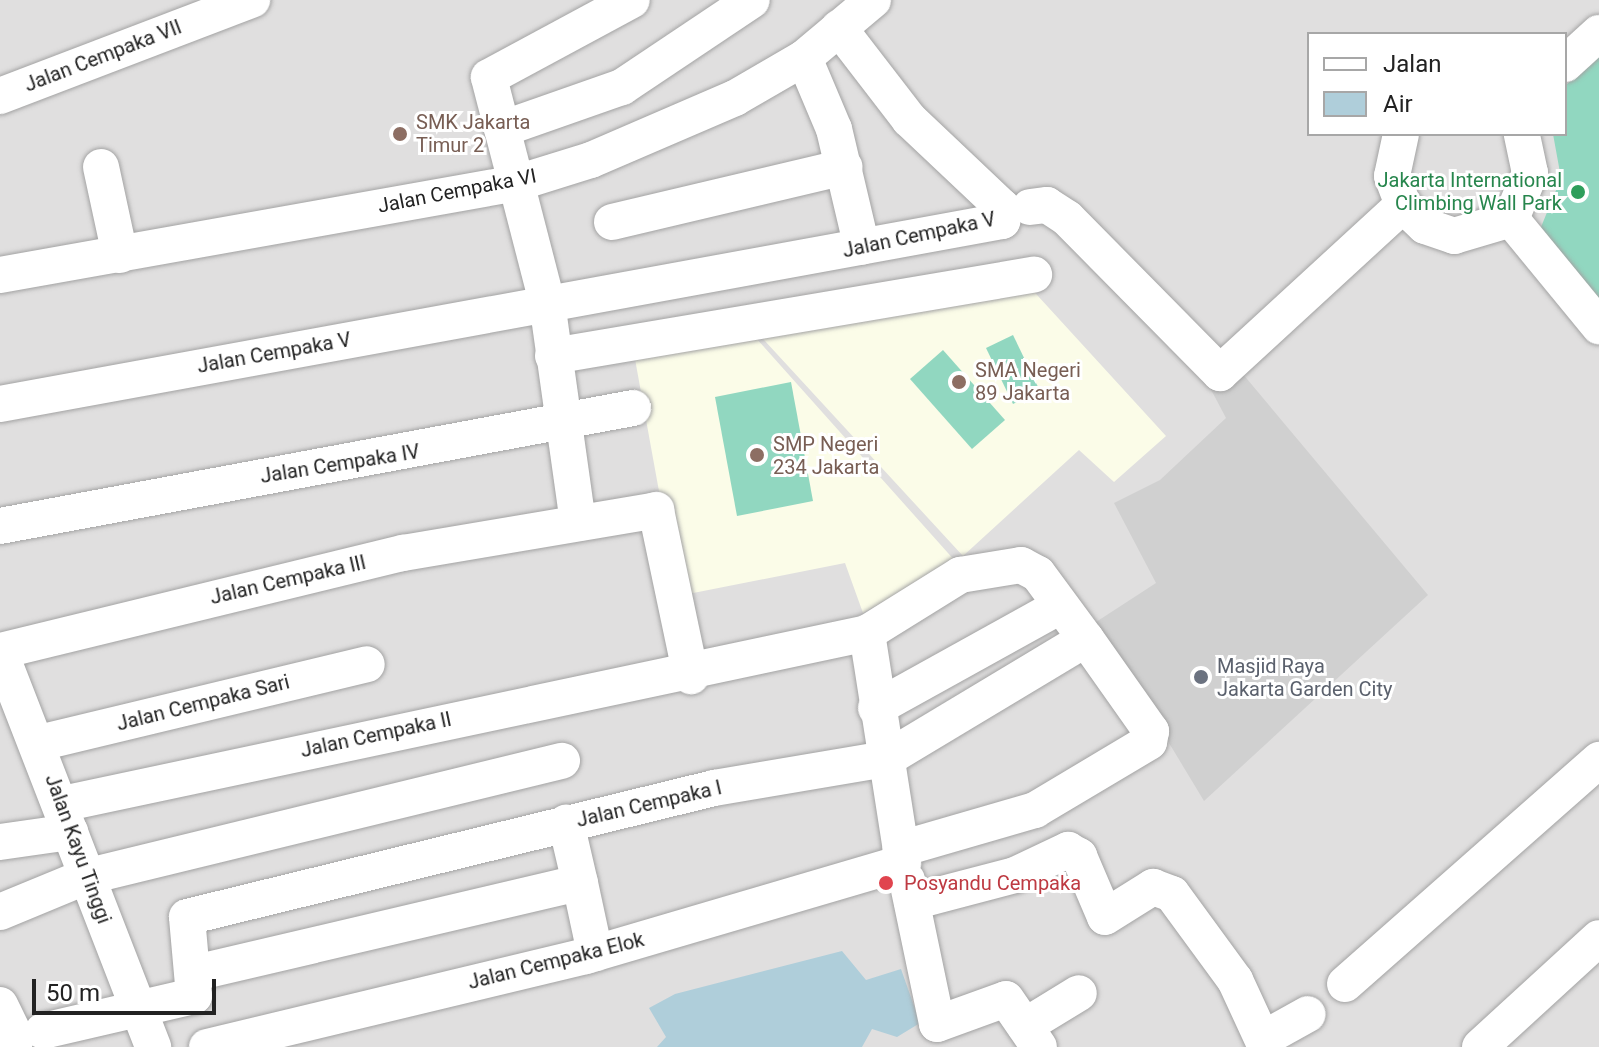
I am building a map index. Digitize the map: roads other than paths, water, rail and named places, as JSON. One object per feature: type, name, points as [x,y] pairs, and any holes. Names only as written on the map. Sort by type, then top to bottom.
[{"type":"street","name":"Jalan Cempaka VII","points":[[0,96],[252,0]]},
{"type":"street","points":[[578,523],[561,422],[547,302],[502,129],[491,70],[632,0]]},
{"type":"street","points":[[502,129],[622,87],[752,0]]},
{"type":"street","name":"Jalan Cempaka VI","points":[[0,275],[517,183],[660,135],[804,58],[873,0]]},
{"type":"street","points":[[839,28],[909,119],[1018,211],[1047,205],[1067,218],[1220,373],[1403,205]]},
{"type":"street","points":[[1567,62],[1599,33]]},
{"type":"street","points":[[804,58],[845,167],[862,247]]},
{"type":"street","points":[[1401,136],[1392,176],[1403,205],[1425,226],[1454,236],[1511,219]]},
{"type":"street","points":[[1511,219],[1530,173],[1522,136]]},
{"type":"street","points":[[101,167],[120,255]]},
{"type":"street","points":[[612,222],[845,167]]},
{"type":"street","name":"Jalan Cempaka V","points":[[0,404],[862,247],[1018,211]]},
{"type":"street","points":[[1511,219],[1599,326]]},
{"type":"street","points":[[553,356],[1034,275]]},
{"type":"street","name":"Jalan Cempaka IV","points":[[0,526],[633,408]]},
{"type":"street","name":"Jalan Cempaka III","points":[[0,651],[403,553],[656,510],[691,676]]},
{"type":"street","name":"Jalan Cempaka II","points":[[0,842],[66,818],[374,734],[691,676],[867,633],[960,575],[1008,562],[1038,574],[1086,639]]},
{"type":"street","points":[[876,708],[1060,606]]},
{"type":"street","points":[[867,633],[876,708],[902,856],[940,1025],[1006,999],[1032,1037],[1079,993]]},
{"type":"street","name":"Jalan Cempaka I","points":[[195,973],[187,917],[566,823],[886,759],[1086,639]]},
{"type":"street","name":"Jalan Cempaka Elok","points":[[207,1047],[595,953],[902,856],[1035,810],[1149,742],[1151,731],[1086,639]]},
{"type":"street","name":"Jalan Kayu Tinggi","points":[[0,651],[39,743],[85,877],[142,1006],[153,1047]]},
{"type":"street","name":"Jalan Cempaka Sari","points":[[39,743],[367,664]]},
{"type":"street","points":[[1345,984],[1599,760]]},
{"type":"street","points":[[0,912],[85,877],[562,761]]},
{"type":"street","points":[[566,823],[595,953]]},
{"type":"street","points":[[912,902],[1015,875],[1068,850],[1079,856],[1105,917],[1153,887],[1172,894],[1235,980],[1264,1043],[1308,1014]]},
{"type":"street","points":[[43,1031],[194,996],[195,973],[580,883]]},
{"type":"street","points":[[1480,1047],[1594,953]]},
{"type":"street","points":[[0,1005],[16,1038],[0,1046]]},
{"type":"water","points":[[842,951],[866,980],[901,969],[920,1023],[897,1037],[872,1029],[862,1047],[657,1047],[666,1037],[649,1008],[675,994]]},
{"type":"place","name":"SMK Jakarta Timur 2","points":[[400,134]]},
{"type":"place","name":"Jakarta International Climbing Wall Park","points":[[1578,192]]},
{"type":"place","name":"SMA Negeri 89 Jakarta","points":[[959,382]]},
{"type":"place","name":"SMP Negeri 234 Jakarta","points":[[757,455]]},
{"type":"place","name":"Masjid Raya Jakarta Garden City","points":[[1201,677]]},
{"type":"place","name":"Posyandu Cempaka","points":[[886,883]]}]
